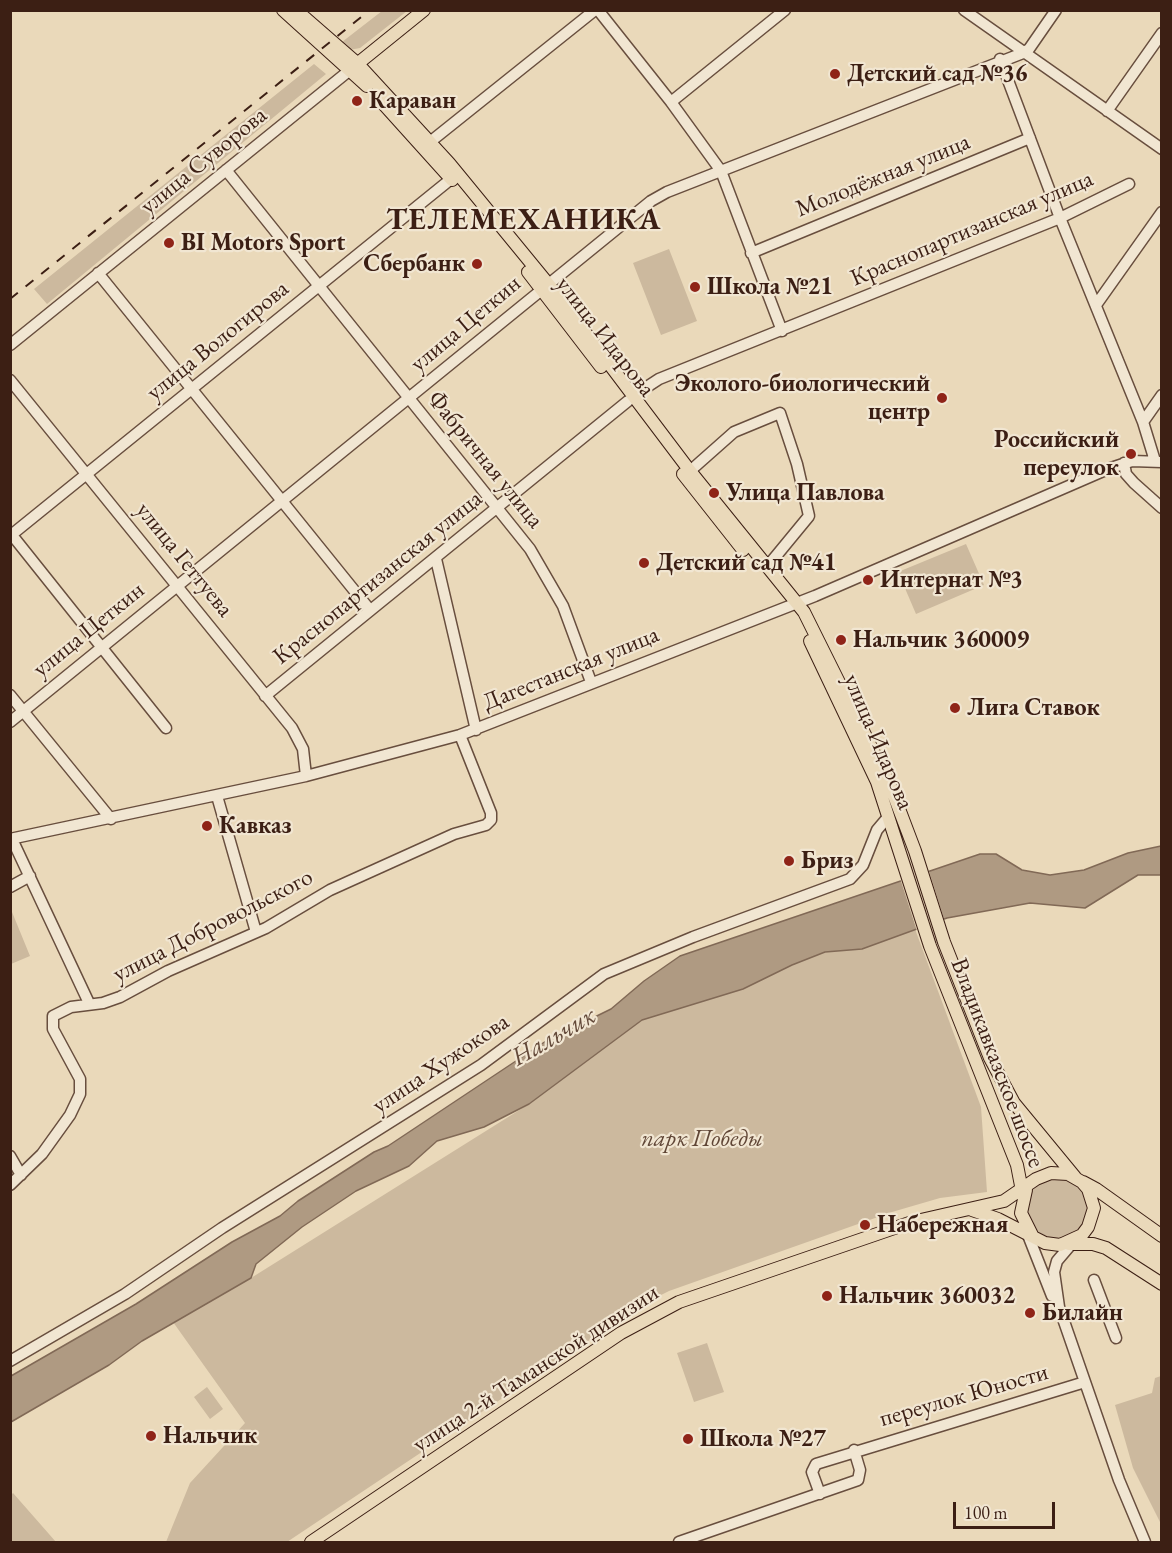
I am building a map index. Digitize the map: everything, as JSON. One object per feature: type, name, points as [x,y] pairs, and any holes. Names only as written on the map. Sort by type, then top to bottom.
[{"type":"main road","name":"улица Идарова","points":[[284,10],[354,67],[544,286]]},
{"type":"main road","name":"улица Идарова","points":[[296,10],[430,142],[630,398],[767,567],[792,603],[859,739],[888,817],[930,946]]},
{"type":"main road","name":"улица Суворова","points":[[354,67],[424,10]]},
{"type":"main road","name":"улица Идарова","points":[[630,398],[694,490],[816,633],[880,761],[915,851],[944,942]]},
{"type":"main road","name":"Владикавказское шоссе","points":[[944,942],[987,1050],[1006,1090],[1037,1133],[1079,1179],[1161,1236]]},
{"type":"main road","name":"Владикавказское шоссе","points":[[930,946],[1025,1190]]},
{"type":"main road","points":[[1028,1231],[1021,1213],[1025,1190],[1051,1173],[1079,1179],[1092,1198],[1094,1208],[1088,1227],[1071,1243]]},
{"type":"main road","name":"улица 2-й Таманской дивизии","points":[[311,1542],[621,1333],[672,1305],[723,1285],[912,1222],[1004,1201],[1025,1190]]},
{"type":"main road","points":[[972,1210],[1028,1231],[1052,1245],[1071,1243],[1106,1248],[1161,1284]]},
{"type":"street","points":[[430,142],[596,10],[671,102],[721,171],[782,331]]},
{"type":"street","points":[[671,102],[785,10]]},
{"type":"street","points":[[964,10],[1161,149]]},
{"type":"street","points":[[1023,53],[1029,49],[1056,10]]},
{"type":"street","points":[[1107,111],[1161,33]]},
{"type":"street","name":"улица Цеткин","points":[[10,722],[544,286],[659,196],[1000,59],[1023,53]]},
{"type":"street","points":[[1000,59],[1060,218],[1158,461]]},
{"type":"street","name":"улица Суворова","points":[[10,345],[354,67]]},
{"type":"street","name":"Молодёжная улица","points":[[751,253],[1030,138]]},
{"type":"street","name":"Фабричная улица","points":[[226,170],[530,549],[563,606],[591,682]]},
{"type":"street","name":"улица Вологирова","points":[[11,535],[451,179]]},
{"type":"street","name":"Краснопартизанская улица","points":[[265,696],[499,508],[630,398],[659,379],[1060,218],[1129,184]]},
{"type":"street","points":[[1096,305],[1161,212]]},
{"type":"street","points":[[98,273],[370,610]]},
{"type":"street","name":"улица Геттуева","points":[[10,380],[178,585],[299,738],[306,776]]},
{"type":"street","points":[[1143,422],[1161,395]]},
{"type":"street","points":[[690,471],[734,432],[780,413],[797,464],[809,516],[767,567]]},
{"type":"street","name":"Дагестанская улица","points":[[11,839],[306,776],[476,730],[792,603],[1124,463],[1158,461]]},
{"type":"street","points":[[1124,463],[1126,474],[1161,508]]},
{"type":"street","points":[[11,535],[166,728]]},
{"type":"street","points":[[436,559],[476,730]]},
{"type":"street","points":[[10,695],[111,819]]},
{"type":"street","name":"улица Добровольского","points":[[10,1185],[55,1137],[74,1108],[82,1089],[73,1063],[53,1029],[52,1018],[59,1010],[89,1003],[95,1005],[120,997],[168,971],[256,932],[330,890],[454,834],[481,827],[491,820],[460,735]]},
{"type":"street","points":[[217,796],[256,932]]},
{"type":"street","name":"улица Хужокова","points":[[10,1360],[125,1294],[222,1228],[480,1065],[604,974],[693,937],[850,879],[863,865],[877,830],[888,817]]},
{"type":"street","points":[[11,839],[89,1003]]},
{"type":"street","points":[[10,887],[30,876]]},
{"type":"street","points":[[10,1156],[21,1175]]},
{"type":"street","points":[[1028,1231],[1052,1296],[1059,1307]]},
{"type":"street","points":[[1071,1243],[1058,1261],[1054,1272],[1059,1307],[1144,1542]]},
{"type":"street","points":[[1093,1281],[1115,1338]]},
{"type":"street","name":"переулок Юности","points":[[820,1494],[812,1472],[813,1466],[854,1450],[1085,1382]]},
{"type":"street","name":"переулок Юности","points":[[679,1542],[858,1480],[861,1470],[854,1450]]},
{"type":"green space","points":[[382,11],[407,11],[360,48],[349,50],[342,42]]},
{"type":"green space","points":[[314,64],[326,74],[47,304],[34,289]]},
{"type":"green space","points":[[669,249],[697,321],[661,335],[633,263]]},
{"type":"green space","points":[[966,544],[984,585],[916,614],[898,572]]},
{"type":"green space","points":[[12,912],[30,956],[11,964],[10,913]]},
{"type":"green space","name":"парк Победы","points":[[915,929],[981,1107],[987,1192],[940,1198],[892,1212],[669,1291],[645,1303],[287,1542],[166,1542],[190,1483],[245,1423],[173,1322],[251,1278],[529,1104],[642,1020],[743,989],[825,952],[862,949]]},
{"type":"green space","points":[[1051,1178],[1063,1178],[1074,1183],[1082,1191],[1087,1208],[1085,1220],[1074,1233],[1063,1238],[1051,1238],[1040,1233],[1032,1225],[1027,1214],[1027,1202],[1032,1191],[1040,1183]]},
{"type":"green space","points":[[707,1343],[724,1392],[694,1402],[677,1353]]},
{"type":"green space","points":[[1162,1376],[1161,1524],[1133,1468],[1115,1405],[1152,1393],[1155,1378]]},
{"type":"green space","points":[[207,1387],[223,1409],[210,1419],[194,1397]]},
{"type":"green space","points":[[13,1493],[56,1542],[11,1542],[11,1495]]},
{"type":"shaded area","points":[[1161,846],[1161,875],[1138,875],[1085,908],[1030,903],[947,918],[862,949],[825,952],[743,989],[642,1020],[529,1104],[484,1127],[437,1141],[409,1166],[356,1191],[302,1227],[256,1264],[251,1278],[142,1341],[109,1365],[11,1422],[11,1376],[136,1304],[232,1242],[280,1216],[298,1201],[374,1152],[388,1146],[546,1041],[611,1009],[644,981],[680,956],[980,854],[996,854],[1022,870],[1050,875],[1084,870],[1128,853]]},
{"type":"pier","points":[[928,868],[945,922],[917,931],[900,878]]},
{"type":"railway","points":[[10,299],[370,10]]},
{"type":"place","name":"Детский сад №36","points":[[835,74]]},
{"type":"place","name":"Караван","points":[[357,101]]},
{"type":"place","name":"BI Motors Sport","points":[[169,243]]},
{"type":"place","name":"Сбербанк","points":[[477,264]]},
{"type":"place","name":"Школа №21","points":[[695,287]]},
{"type":"place","name":"Эколого-биологический центр","points":[[942,398]]},
{"type":"place","name":"Российский переулок","points":[[1131,454]]},
{"type":"place","name":"Улица Павлова","points":[[714,493]]},
{"type":"place","name":"Детский сад №41","points":[[644,563]]},
{"type":"place","name":"Интернат №3","points":[[868,580]]},
{"type":"place","name":"Нальчик 360009","points":[[841,640]]},
{"type":"place","name":"Лига Ставок","points":[[955,708]]},
{"type":"place","name":"Кавказ","points":[[207,826]]},
{"type":"place","name":"Бриз","points":[[789,861]]},
{"type":"place","name":"Набережная","points":[[865,1225]]},
{"type":"place","name":"Нальчик 360032","points":[[827,1296]]},
{"type":"place","name":"Билайн","points":[[1030,1313]]},
{"type":"place","name":"Нальчик","points":[[151,1436]]},
{"type":"place","name":"Школа №27","points":[[688,1439]]},
{"type":"district","name":"ТЕЛЕМЕХАНИКА","points":[[524,221]]}]
